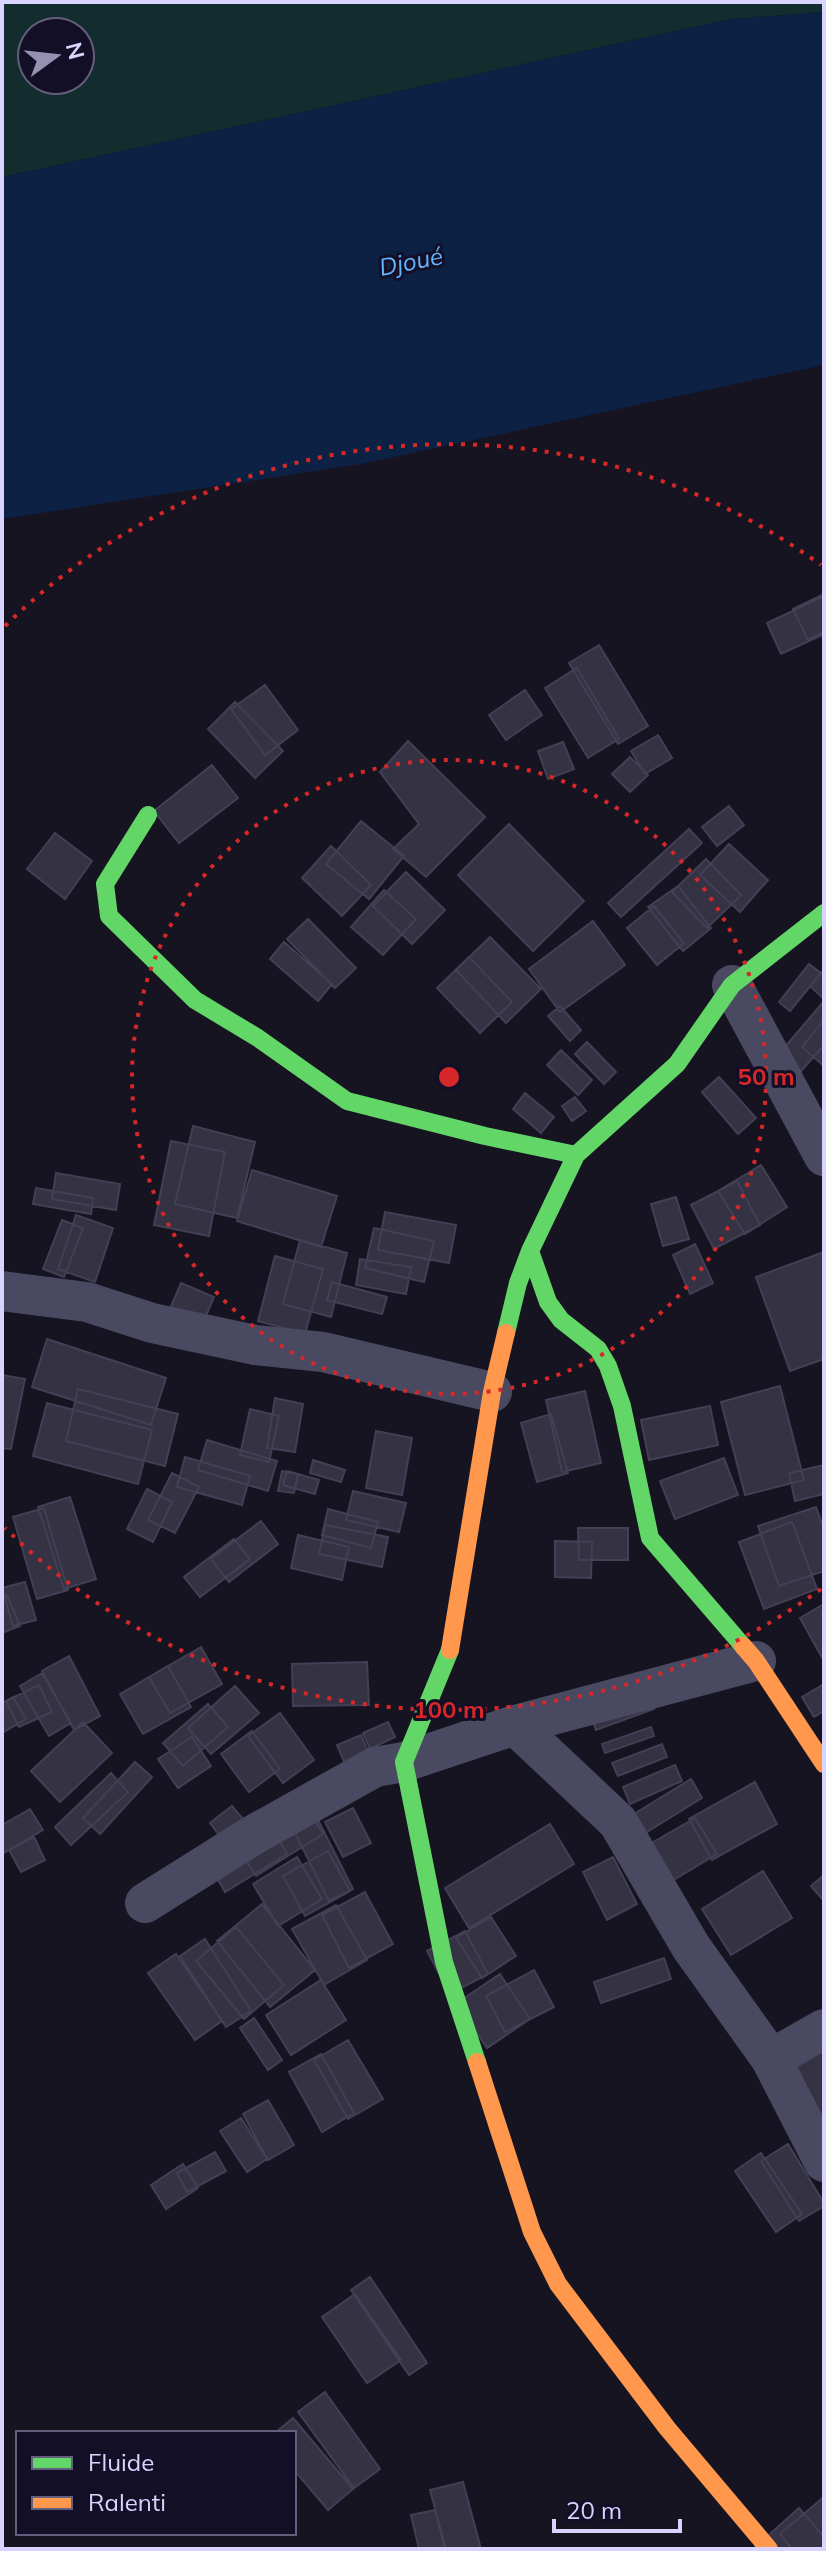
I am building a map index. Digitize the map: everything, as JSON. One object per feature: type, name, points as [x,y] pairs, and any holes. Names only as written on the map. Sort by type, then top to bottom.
[{"type":"street","points":[[148,815],[105,884],[109,916],[195,1000],[258,1038],[347,1101],[576,1155]]},
{"type":"street","points":[[769,2549],[667,2428],[558,2284],[532,2232],[444,1962],[404,1762],[450,1651],[492,1392],[518,1283],[576,1155],[677,1064],[732,985],[824,913]]},
{"type":"street","points":[[732,985],[824,1156]]},
{"type":"street","points":[[530,1251],[548,1302],[567,1326],[598,1349],[608,1366],[622,1406],[650,1538],[756,1661],[824,1764]]},
{"type":"street","points":[[2,1291],[87,1302],[152,1323],[255,1345],[323,1352],[492,1392]]},
{"type":"street","points":[[145,1903],[255,1834],[375,1767],[404,1762],[515,1725],[756,1661]]},
{"type":"street","points":[[515,1725],[618,1822],[691,1947],[771,2059],[824,2162]]},
{"type":"street","points":[[771,2059],[824,2029]]},
{"type":"green space","points":[[2,2],[824,2],[824,12],[731,19],[2,177]]},
{"type":"water","name":"Djoué","points":[[824,12],[824,365],[361,464],[2,519],[2,177],[731,19]]},
{"type":"building","points":[[824,594],[824,632],[808,640],[793,609]]},
{"type":"building","points":[[824,596],[824,634],[781,654],[767,623]]},
{"type":"building","points":[[599,645],[648,726],[618,744],[569,663]]},
{"type":"building","points":[[577,668],[619,739],[588,758],[545,688]]},
{"type":"building","points":[[265,685],[298,730],[265,755],[231,709]]},
{"type":"building","points":[[525,690],[542,715],[506,740],[489,715]]},
{"type":"building","points":[[235,702],[283,751],[255,778],[208,729]]},
{"type":"building","points":[[658,735],[672,758],[645,774],[631,751]]},
{"type":"building","points":[[408,741],[485,817],[426,877],[393,849],[419,824],[380,772]]},
{"type":"building","points":[[563,742],[574,769],[548,779],[538,751]]},
{"type":"building","points":[[630,757],[648,775],[630,792],[612,774]]},
{"type":"building","points":[[212,765],[238,798],[179,843],[154,811]]},
{"type":"building","points":[[729,806],[744,825],[717,846],[702,827]]},
{"type":"building","points":[[361,821],[404,856],[369,899],[326,864]]},
{"type":"building","points":[[509,824],[584,901],[533,951],[458,875]]},
{"type":"building","points":[[689,829],[702,843],[621,917],[608,903]]},
{"type":"building","points":[[55,833],[92,861],[65,899],[27,869]]},
{"type":"building","points":[[729,844],[768,880],[740,912],[700,875]]},
{"type":"building","points":[[331,846],[371,885],[342,916],[302,878]]},
{"type":"building","points":[[706,859],[741,895],[707,928],[672,892]]},
{"type":"building","points":[[406,872],[445,910],[412,944],[373,906]]},
{"type":"building","points":[[678,886],[711,928],[683,951],[648,907]]},
{"type":"building","points":[[384,890],[416,919],[383,955],[351,927]]},
{"type":"building","points":[[654,906],[684,943],[657,965],[627,928]]},
{"type":"building","points":[[308,919],[356,968],[335,988],[287,939]]},
{"type":"building","points":[[593,921],[625,965],[560,1012],[529,969]]},
{"type":"building","points":[[490,937],[541,989],[506,1023],[456,970]]},
{"type":"building","points":[[284,942],[332,984],[318,1001],[270,959]]},
{"type":"building","points":[[469,957],[512,1002],[480,1033],[437,988]]},
{"type":"building","points":[[809,964],[821,973],[790,1011],[779,1002]]},
{"type":"building","points":[[824,970],[824,999],[810,986]]},
{"type":"building","points":[[824,1001],[824,1045],[794,1079],[773,1061]]},
{"type":"building","points":[[560,1006],[581,1030],[570,1041],[548,1016]]},
{"type":"building","points":[[824,1020],[824,1066],[802,1047]]},
{"type":"building","points":[[587,1042],[616,1072],[604,1084],[575,1054]]},
{"type":"building","points":[[561,1050],[592,1080],[578,1095],[547,1065]]},
{"type":"building","points":[[719,1077],[756,1118],[738,1134],[702,1092]]},
{"type":"building","points":[[525,1093],[554,1117],[541,1133],[513,1109]]},
{"type":"building","points":[[575,1097],[586,1111],[572,1121],[562,1106]]},
{"type":"building","points":[[193,1126],[255,1142],[237,1218],[175,1204]]},
{"type":"building","points":[[171,1141],[225,1152],[209,1236],[154,1225]]},
{"type":"building","points":[[761,1165],[787,1207],[745,1234],[718,1191]]},
{"type":"building","points":[[252,1170],[337,1196],[321,1247],[237,1221]]},
{"type":"building","points":[[56,1173],[120,1184],[116,1210],[52,1199]]},
{"type":"building","points":[[737,1181],[760,1225],[714,1249],[691,1205]]},
{"type":"building","points":[[36,1188],[93,1198],[91,1214],[33,1204]]},
{"type":"building","points":[[676,1197],[689,1239],[663,1246],[651,1204]]},
{"type":"building","points":[[385,1212],[456,1225],[449,1263],[378,1250]]},
{"type":"building","points":[[76,1215],[113,1228],[95,1282],[58,1269]]},
{"type":"building","points":[[62,1220],[83,1228],[64,1277],[43,1269]]},
{"type":"building","points":[[374,1228],[434,1241],[424,1282],[365,1268]]},
{"type":"building","points":[[300,1240],[347,1253],[331,1317],[283,1304]]},
{"type":"building","points":[[695,1244],[713,1283],[690,1294],[673,1255]]},
{"type":"building","points":[[824,1252],[824,1359],[790,1371],[756,1277]]},
{"type":"building","points":[[275,1256],[323,1269],[305,1334],[258,1321]]},
{"type":"building","points":[[360,1259],[411,1267],[406,1294],[356,1285]]},
{"type":"building","points":[[332,1282],[387,1297],[382,1314],[327,1300]]},
{"type":"building","points":[[181,1283],[214,1297],[202,1325],[169,1311]]},
{"type":"building","points":[[47,1339],[166,1378],[151,1425],[32,1387]]},
{"type":"building","points":[[2,1375],[25,1379],[11,1449],[2,1448]]},
{"type":"building","points":[[780,1386],[804,1480],[745,1495],[721,1402]]},
{"type":"building","points":[[78,1389],[178,1414],[165,1466],[66,1441]]},
{"type":"building","points":[[585,1391],[601,1463],[562,1472],[546,1400]]},
{"type":"building","points":[[275,1398],[303,1404],[295,1452],[267,1448]]},
{"type":"building","points":[[47,1403],[152,1430],[138,1484],[33,1456]]},
{"type":"building","points":[[710,1406],[718,1445],[649,1460],[641,1420]]},
{"type":"building","points":[[250,1409],[279,1416],[269,1462],[240,1455]]},
{"type":"building","points":[[551,1414],[568,1473],[537,1482],[521,1423]]},
{"type":"building","points":[[376,1431],[412,1438],[402,1495],[366,1488]]},
{"type":"building","points":[[207,1440],[277,1461],[268,1491],[198,1470]]},
{"type":"building","points":[[185,1457],[250,1476],[242,1505],[177,1487]]},
{"type":"building","points":[[724,1458],[738,1495],[675,1519],[660,1481]]},
{"type":"building","points":[[313,1460],[345,1470],[341,1482],[310,1473]]},
{"type":"building","points":[[824,1465],[824,1494],[795,1501],[789,1473]]},
{"type":"building","points":[[282,1471],[298,1474],[294,1493],[278,1491]]},
{"type":"building","points":[[287,1471],[319,1480],[315,1494],[283,1485]]},
{"type":"building","points":[[172,1473],[199,1487],[175,1533],[148,1520]]},
{"type":"building","points":[[147,1489],[172,1502],[153,1542],[127,1529]]},
{"type":"building","points":[[353,1491],[406,1503],[399,1532],[346,1520]]},
{"type":"building","points":[[70,1497],[96,1579],[64,1589],[38,1507]]},
{"type":"building","points":[[816,1507],[824,1529],[824,1571],[779,1586],[758,1526]]},
{"type":"building","points":[[44,1508],[68,1590],[37,1599],[13,1517]]},
{"type":"building","points":[[328,1509],[378,1522],[371,1548],[322,1535]]},
{"type":"building","points":[[261,1521],[278,1544],[229,1582],[211,1559]]},
{"type":"building","points":[[792,1522],[817,1589],[764,1609],[739,1542]]},
{"type":"building","points":[[325,1525],[388,1537],[382,1567],[319,1554]]},
{"type":"building","points":[[578,1528],[628,1528],[628,1560],[579,1560]]},
{"type":"building","points":[[298,1535],[349,1547],[342,1580],[291,1568]]},
{"type":"building","points":[[234,1539],[250,1559],[200,1597],[184,1577]]},
{"type":"building","points":[[555,1541],[592,1542],[591,1578],[555,1577]]},
{"type":"building","points":[[25,1582],[36,1620],[13,1626],[2,1588]]},
{"type":"building","points":[[7,1595],[20,1626],[2,1633],[2,1597]]},
{"type":"building","points":[[824,1604],[824,1661],[800,1618]]},
{"type":"building","points":[[201,1647],[222,1684],[170,1713],[149,1677]]},
{"type":"building","points":[[69,1656],[100,1716],[74,1730],[42,1671]]},
{"type":"building","points":[[367,1662],[369,1705],[293,1706],[292,1664]]},
{"type":"building","points":[[168,1666],[191,1707],[143,1734],[120,1694]]},
{"type":"building","points":[[42,1673],[71,1723],[49,1736],[20,1686]]},
{"type":"building","points":[[824,1684],[824,1711],[814,1717],[802,1697]]},
{"type":"building","points":[[39,1685],[52,1712],[19,1727],[6,1701]]},
{"type":"building","points":[[235,1686],[259,1713],[211,1754],[188,1728]]},
{"type":"building","points":[[649,1696],[654,1709],[596,1730],[591,1717]]},
{"type":"building","points":[[13,1697],[26,1719],[2,1733],[2,1703]]},
{"type":"building","points":[[208,1704],[228,1727],[183,1766],[163,1743]]},
{"type":"building","points":[[280,1713],[314,1760],[283,1783],[248,1736]]},
{"type":"building","points":[[83,1722],[112,1753],[60,1802],[31,1771]]},
{"type":"building","points":[[388,1722],[395,1737],[370,1749],[363,1733]]},
{"type":"building","points":[[651,1727],[654,1736],[605,1753],[602,1744]]},
{"type":"building","points":[[252,1731],[280,1769],[249,1792],[221,1754]]},
{"type":"building","points":[[361,1735],[369,1754],[345,1764],[337,1745]]},
{"type":"building","points":[[192,1737],[211,1766],[178,1788],[158,1759]]},
{"type":"building","points":[[662,1744],[667,1757],[618,1776],[612,1763]]},
{"type":"building","points":[[135,1762],[152,1777],[100,1834],[83,1818]]},
{"type":"building","points":[[675,1765],[682,1781],[630,1804],[623,1787]]},
{"type":"building","points":[[111,1773],[128,1792],[71,1845],[55,1827]]},
{"type":"building","points":[[691,1779],[702,1798],[645,1833],[634,1814]]},
{"type":"building","points":[[755,1782],[777,1824],[712,1860],[689,1819]]},
{"type":"building","points":[[232,1806],[243,1819],[220,1836],[210,1823]]},
{"type":"building","points":[[353,1808],[371,1843],[343,1857],[325,1822]]},
{"type":"building","points":[[30,1809],[43,1830],[2,1854],[2,1825]]},
{"type":"building","points":[[313,1817],[323,1834],[256,1876],[245,1859]]},
{"type":"building","points":[[317,1818],[353,1889],[329,1901],[293,1829]]},
{"type":"building","points":[[695,1818],[717,1854],[672,1881],[650,1844]]},
{"type":"building","points":[[550,1824],[574,1864],[469,1928],[445,1888]]},
{"type":"building","points":[[34,1837],[45,1860],[21,1872],[9,1850]]},
{"type":"building","points":[[277,1837],[287,1854],[225,1892],[215,1874]]},
{"type":"building","points":[[328,1851],[350,1891],[305,1916],[283,1876]]},
{"type":"building","points":[[297,1857],[322,1899],[278,1926],[253,1884]]},
{"type":"building","points":[[613,1857],[637,1904],[607,1920],[583,1872]]},
{"type":"building","points":[[763,1871],[792,1918],[731,1955],[702,1909]]},
{"type":"building","points":[[824,1875],[824,1901],[811,1886]]},
{"type":"building","points":[[365,1892],[393,1944],[349,1968],[322,1915]]},
{"type":"building","points":[[262,1904],[315,1970],[270,2007],[217,1941]]},
{"type":"building","points":[[336,1905],[367,1960],[324,1985],[292,1929]]},
{"type":"building","points":[[491,1917],[516,1956],[482,1978],[456,1938]]},
{"type":"building","points":[[236,1927],[284,1985],[244,2019],[196,1961]]},
{"type":"building","points":[[465,1931],[488,1974],[450,1994],[427,1951]]},
{"type":"building","points":[[205,1939],[251,2011],[226,2027],[180,1956]]},
{"type":"building","points":[[176,1954],[222,2021],[195,2040],[148,1973]]},
{"type":"building","points":[[664,1958],[671,1979],[601,2003],[594,1982]]},
{"type":"building","points":[[534,1970],[554,2007],[505,2032],[486,1996]]},
{"type":"building","points":[[500,1974],[530,2019],[487,2048],[457,2003]]},
{"type":"building","points":[[321,1980],[346,2020],[291,2055],[266,2015]]},
{"type":"building","points":[[254,2018],[282,2060],[268,2070],[240,2028]]},
{"type":"building","points":[[348,2040],[383,2099],[348,2119],[314,2060]]},
{"type":"building","points":[[824,2048],[824,2128],[790,2066]]},
{"type":"building","points":[[321,2054],[354,2113],[322,2132],[289,2072]]},
{"type":"building","points":[[268,2100],[294,2145],[268,2160],[243,2114]]},
{"type":"building","points":[[241,2118],[267,2159],[247,2172],[220,2131]]},
{"type":"building","points":[[788,2144],[824,2203],[824,2206],[799,2221],[761,2161]]},
{"type":"building","points":[[215,2152],[226,2171],[187,2192],[177,2173]]},
{"type":"building","points":[[761,2153],[802,2214],[776,2232],[735,2171]]},
{"type":"building","points":[[183,2164],[198,2188],[166,2209],[151,2185]]},
{"type":"building","points":[[370,2277],[427,2363],[409,2375],[351,2290]]},
{"type":"building","points":[[355,2294],[401,2360],[367,2383],[322,2317]]},
{"type":"building","points":[[325,2392],[380,2469],[354,2488],[298,2412]]},
{"type":"building","points":[[293,2418],[353,2489],[328,2510],[296,2472],[296,2431],[277,2431]]},
{"type":"building","points":[[463,2482],[481,2549],[446,2549],[430,2490]]},
{"type":"building","points":[[824,2497],[824,2549],[792,2549],[780,2534]]},
{"type":"building","points":[[799,2508],[824,2537],[824,2549],[753,2549]]},
{"type":"building","points":[[435,2510],[445,2549],[419,2549],[411,2515]]},
{"type":"traffic: fast","points":[[148,815],[105,884],[109,916],[195,1000],[258,1038],[347,1101],[576,1155]]},
{"type":"traffic: fast","points":[[506,1333],[518,1283],[530,1251],[576,1155],[677,1064],[732,985],[824,913]]},
{"type":"traffic: fast","points":[[530,1251],[548,1302],[561,1320],[598,1349],[608,1366],[622,1406],[650,1538],[743,1646]]},
{"type":"traffic: fast","points":[[450,1650],[404,1762],[444,1962],[477,2062]]},
{"type":"traffic: slow","points":[[450,1650],[492,1392],[506,1333]]},
{"type":"traffic: slow","points":[[743,1646],[824,1764]]},
{"type":"traffic: slow","points":[[477,2062],[532,2232],[558,2284],[667,2428],[769,2549]]}]
